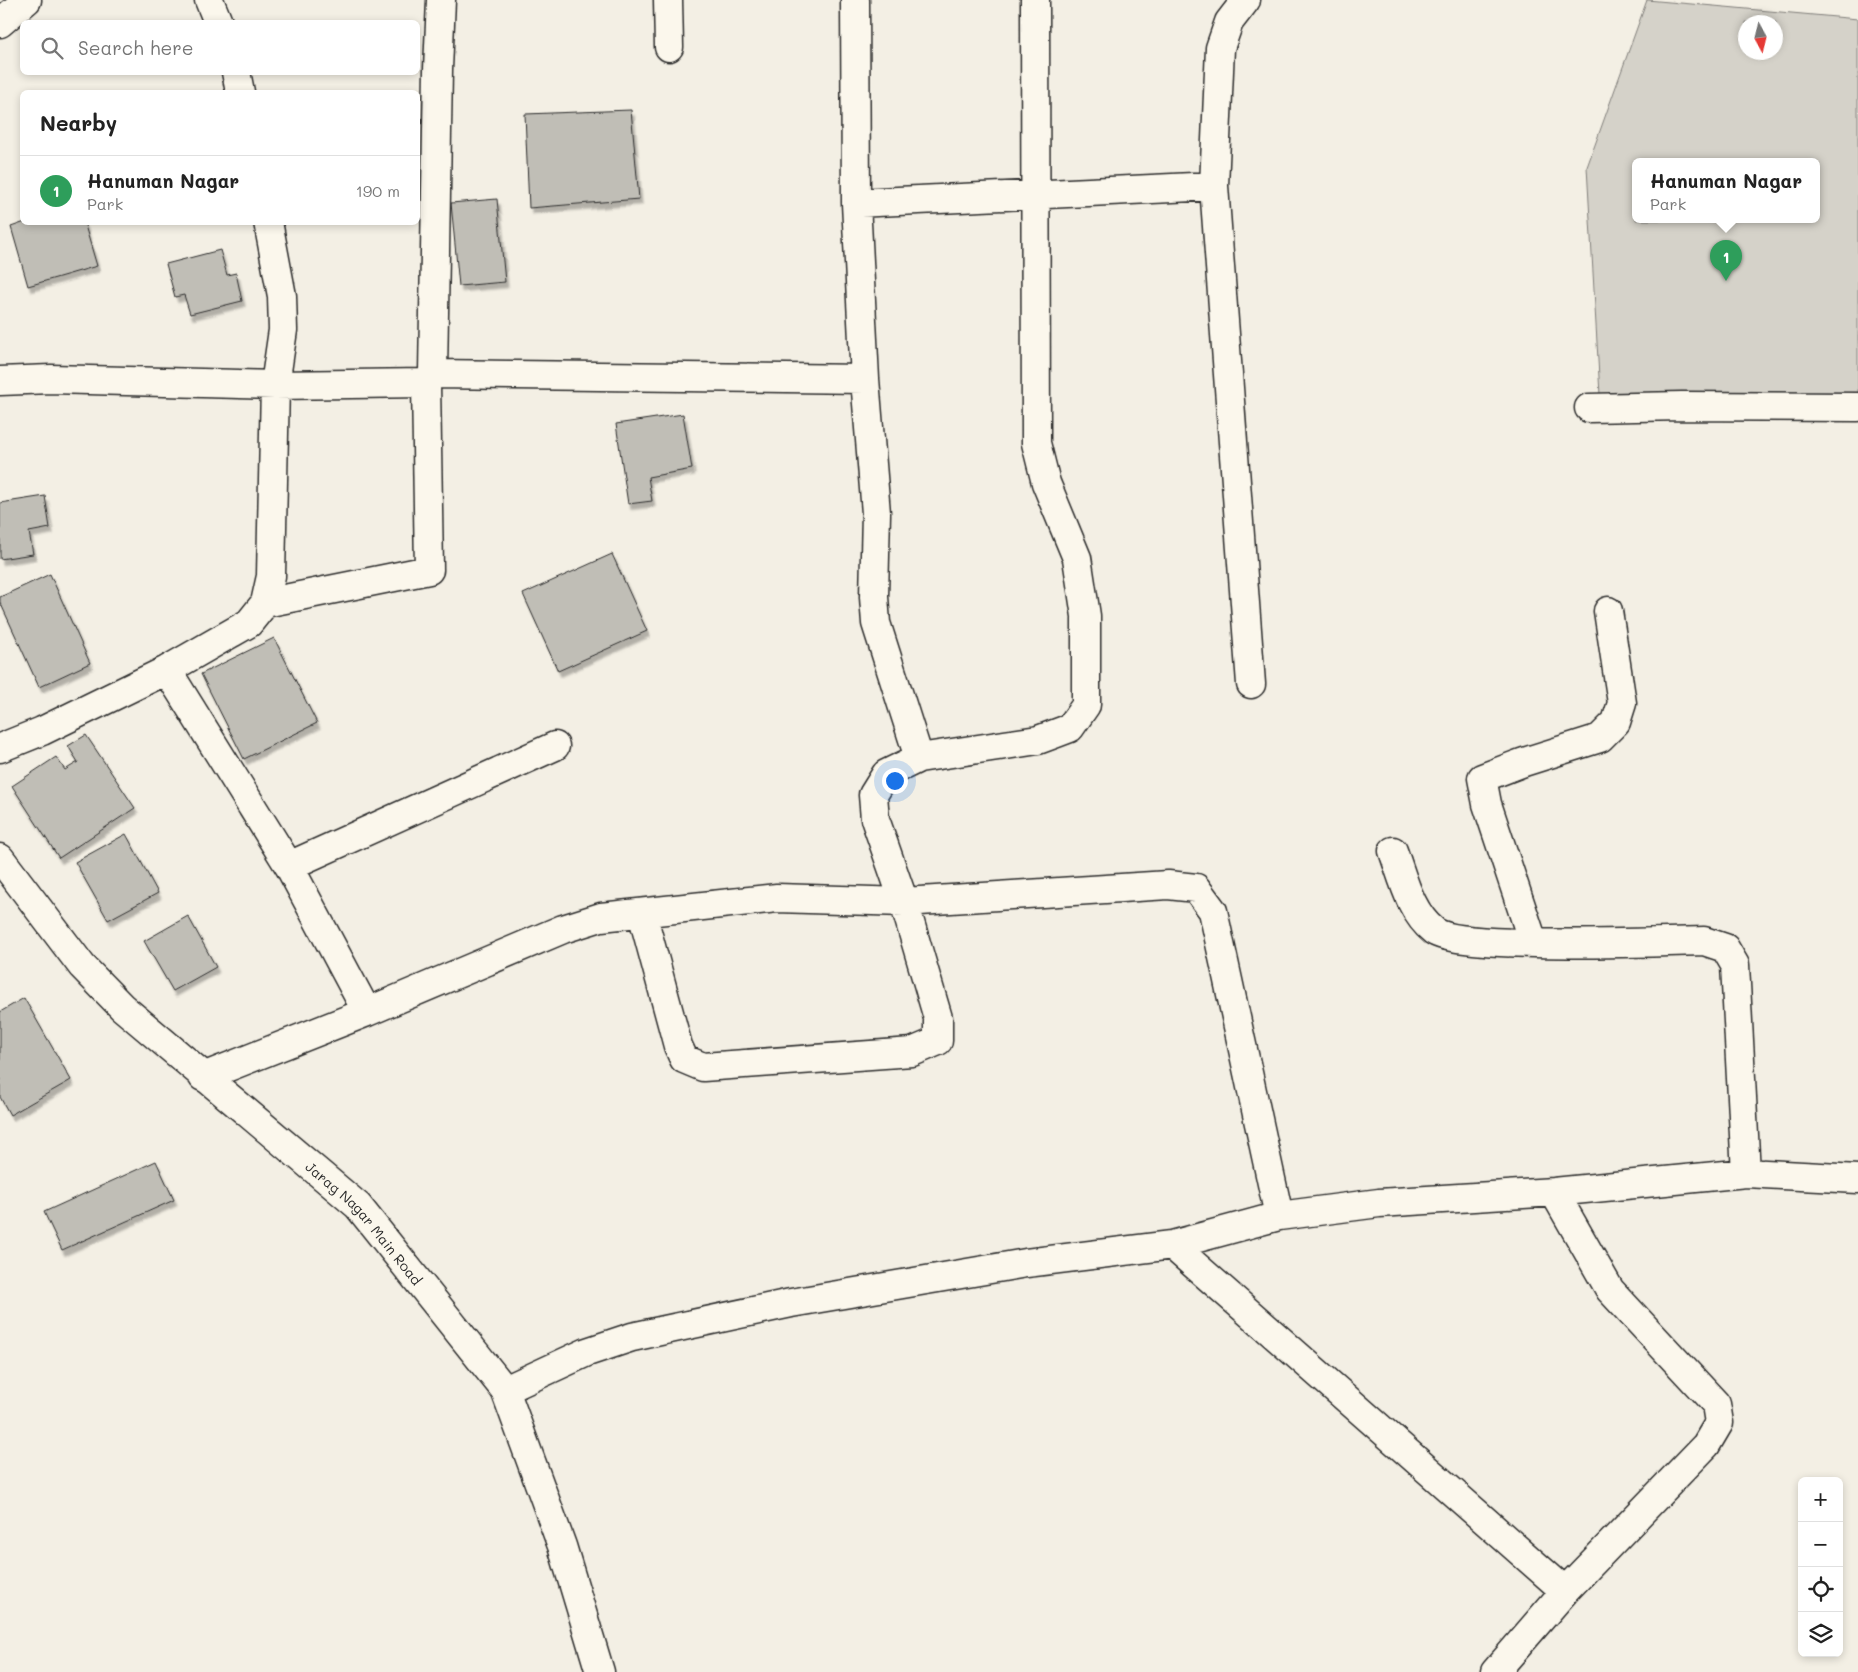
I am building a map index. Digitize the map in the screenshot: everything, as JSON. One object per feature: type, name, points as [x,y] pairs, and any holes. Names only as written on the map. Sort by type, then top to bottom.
[{"type":"street","points":[[0,23],[28,0]]},
{"type":"street","points":[[209,0],[217,20]]},
{"type":"street","points":[[265,603],[429,570],[429,379],[441,0]]},
{"type":"street","points":[[668,0],[668,47]]},
{"type":"street","points":[[855,0],[856,203],[865,379],[876,513],[874,597],[876,623],[919,758]]},
{"type":"street","points":[[642,913],[678,1046],[684,1059],[703,1067],[912,1052],[938,1041],[938,1018],[904,902],[875,819],[873,794],[886,774],[919,758],[1038,740],[1070,728],[1086,705],[1086,616],[1077,558],[1046,483],[1036,443],[1035,0]]},
{"type":"street","points":[[1246,0],[1229,22],[1220,48],[1214,186],[1251,684]]},
{"type":"street","points":[[237,75],[240,90]]},
{"type":"street","points":[[856,203],[1214,186]]},
{"type":"street","points":[[0,748],[42,731],[167,670],[249,623],[265,603],[271,576],[275,385],[282,330],[282,296],[269,225]]},
{"type":"street","points":[[0,381],[51,379],[275,385],[429,379],[865,379]]},
{"type":"street","points":[[1589,408],[1682,406],[1858,407]]},
{"type":"street","points":[[1534,942],[1487,804],[1482,778],[1600,738],[1616,722],[1622,703],[1608,611]]},
{"type":"street","points":[[167,670],[289,866],[367,1012]]},
{"type":"street","points":[[289,866],[555,746]]},
{"type":"street","points":[[1393,851],[1417,913],[1436,932],[1460,940],[1534,942],[1704,941],[1725,948],[1735,966],[1746,1173]]},
{"type":"street","name":"Jarag Nagar Main Road","points":[[0,858],[82,966],[122,1007],[358,1206],[505,1390],[562,1546],[600,1672]]},
{"type":"street","points":[[203,1077],[367,1012],[563,929],[601,917],[778,898],[904,902],[1168,885],[1196,888],[1213,911],[1280,1216]]},
{"type":"street","points":[[505,1390],[587,1352],[632,1337],[791,1303],[1026,1263],[1172,1245],[1280,1216],[1379,1203],[1554,1192],[1746,1173],[1858,1178]]},
{"type":"street","points":[[1495,1672],[1565,1591],[1706,1445],[1719,1423],[1716,1404],[1610,1290],[1554,1192]]},
{"type":"street","points":[[1172,1245],[1565,1591]]},
{"type":"shaded area","points":[[1647,0],[1858,19],[1858,396],[1600,395],[1587,167]]},
{"type":"building","points":[[631,110],[639,199],[529,208],[525,114]]},
{"type":"building","points":[[497,199],[505,282],[459,286],[451,203]]},
{"type":"building","points":[[20,224],[85,225],[97,266],[28,286],[11,227]]},
{"type":"building","points":[[220,250],[227,275],[236,273],[242,301],[190,314],[184,295],[175,297],[166,264]]},
{"type":"building","points":[[683,414],[692,469],[648,477],[652,501],[628,504],[616,424]]},
{"type":"building","points":[[45,496],[50,528],[29,532],[33,554],[0,559],[0,503]]},
{"type":"building","points":[[612,554],[647,631],[558,671],[523,594]]},
{"type":"building","points":[[50,574],[90,663],[39,687],[0,602],[0,597]]},
{"type":"building","points":[[274,638],[317,723],[244,759],[201,674]]},
{"type":"building","points":[[86,735],[135,808],[59,858],[12,786],[56,757],[65,770],[78,762],[68,746]]},
{"type":"building","points":[[126,834],[158,893],[108,920],[75,862]]},
{"type":"building","points":[[188,916],[216,967],[173,991],[144,941]]},
{"type":"building","points":[[24,998],[71,1080],[10,1115],[0,1097],[0,1012]]},
{"type":"building","points":[[156,1161],[174,1200],[62,1250],[44,1212]]},
{"type":"place","name":"Hanuman Nagar","points":[[1726,281]]}]
